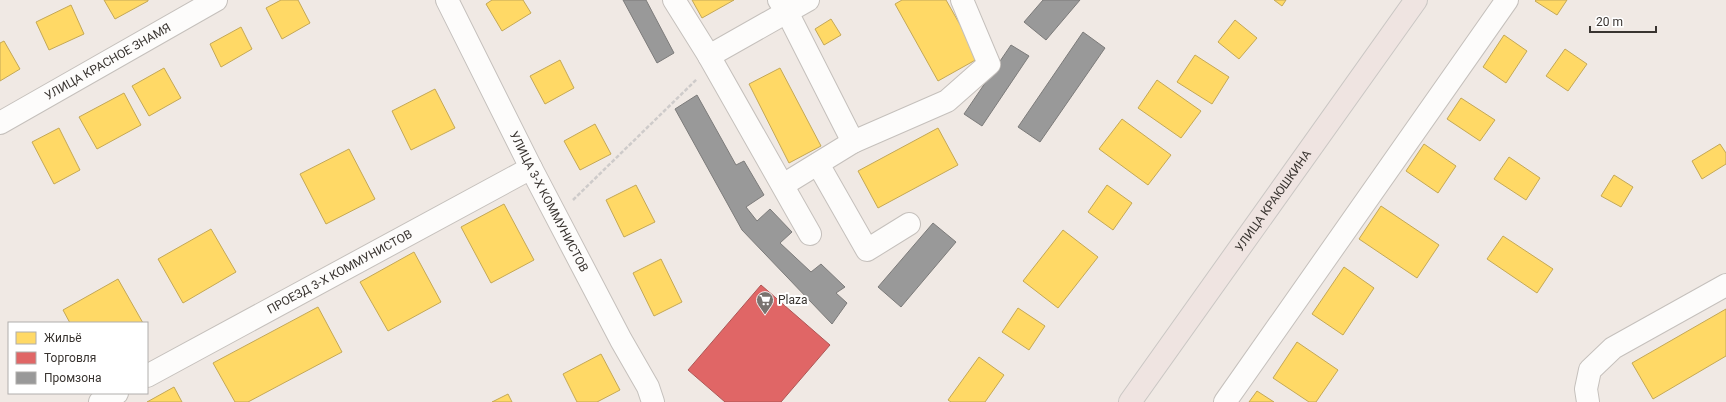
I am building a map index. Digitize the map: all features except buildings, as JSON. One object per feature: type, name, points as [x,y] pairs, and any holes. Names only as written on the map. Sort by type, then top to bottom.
[{"type":"main road","name":"УЛИЦА КРАЮШКИНА","points":[[1130,402],[1416,0]]},
{"type":"street","name":"УЛИЦА КРАСНОЕ ЗНАМЯ","points":[[0,123],[216,0]]},
{"type":"street","name":"УЛИЦА 3-Х КОММУНИСТОВ","points":[[447,0],[531,168],[621,340],[648,387],[653,402]]},
{"type":"street","points":[[674,0],[709,56],[810,234]]},
{"type":"street","points":[[709,56],[783,6],[808,0]]},
{"type":"street","points":[[783,185],[853,142],[947,101],[989,64],[962,0]]},
{"type":"street","points":[[1225,402],[1507,0]]},
{"type":"street","points":[[783,6],[853,142]]},
{"type":"street","points":[[818,164],[867,250],[909,224]]},
{"type":"street","name":"ПРОЕЗД 3-Х КОММУНИСТОВ","points":[[148,375],[531,168]]},
{"type":"street","points":[[1588,402],[1586,389],[1590,370],[1613,348],[1726,285]]},
{"type":"street","points":[[100,402],[115,394]]},
{"type":"path","points":[[557,216],[697,79],[709,56]]},
{"type":"place","name":"Plaza","points":[[765,315]]}]
